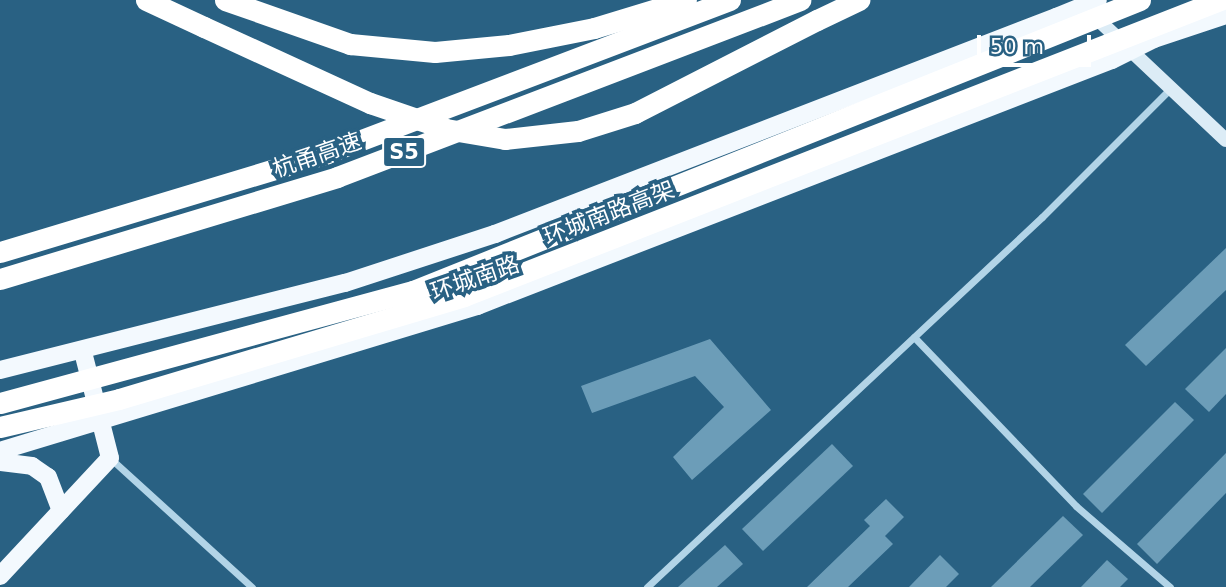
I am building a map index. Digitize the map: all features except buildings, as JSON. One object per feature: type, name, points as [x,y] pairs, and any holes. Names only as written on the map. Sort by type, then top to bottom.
[{"type":"highway","points":[[146,0],[370,103],[446,129],[505,139],[578,131],[635,113],[859,0]]},
{"type":"highway","points":[[225,0],[349,44],[435,52],[509,45],[594,28],[686,0]]},
{"type":"highway","name":"杭甬高速","points":[[0,252],[327,153],[730,0]]},
{"type":"highway","name":"杭甬高速","points":[[0,279],[337,177],[800,0]]},
{"type":"highway","name":"环城南路高架","points":[[0,403],[413,290],[1140,0]]},
{"type":"highway","name":"环城南路高架","points":[[0,427],[119,399],[464,296],[1220,0]]},
{"type":"main road","name":"环城南路","points":[[0,370],[83,352],[345,283],[495,234],[1098,0]]},
{"type":"main road","name":"环城南路","points":[[0,450],[477,306],[1112,60],[1154,39],[1226,15]]},
{"type":"main road","points":[[0,576],[110,458],[83,352]]},
{"type":"main road","points":[[0,462],[33,466],[48,477],[61,511]]},
{"type":"street","points":[[1077,0],[1173,86],[1226,140]]},
{"type":"street","points":[[647,587],[914,337],[1173,86]]},
{"type":"street","points":[[914,337],[1076,506],[1170,587]]},
{"type":"street","points":[[110,458],[252,587]]}]
